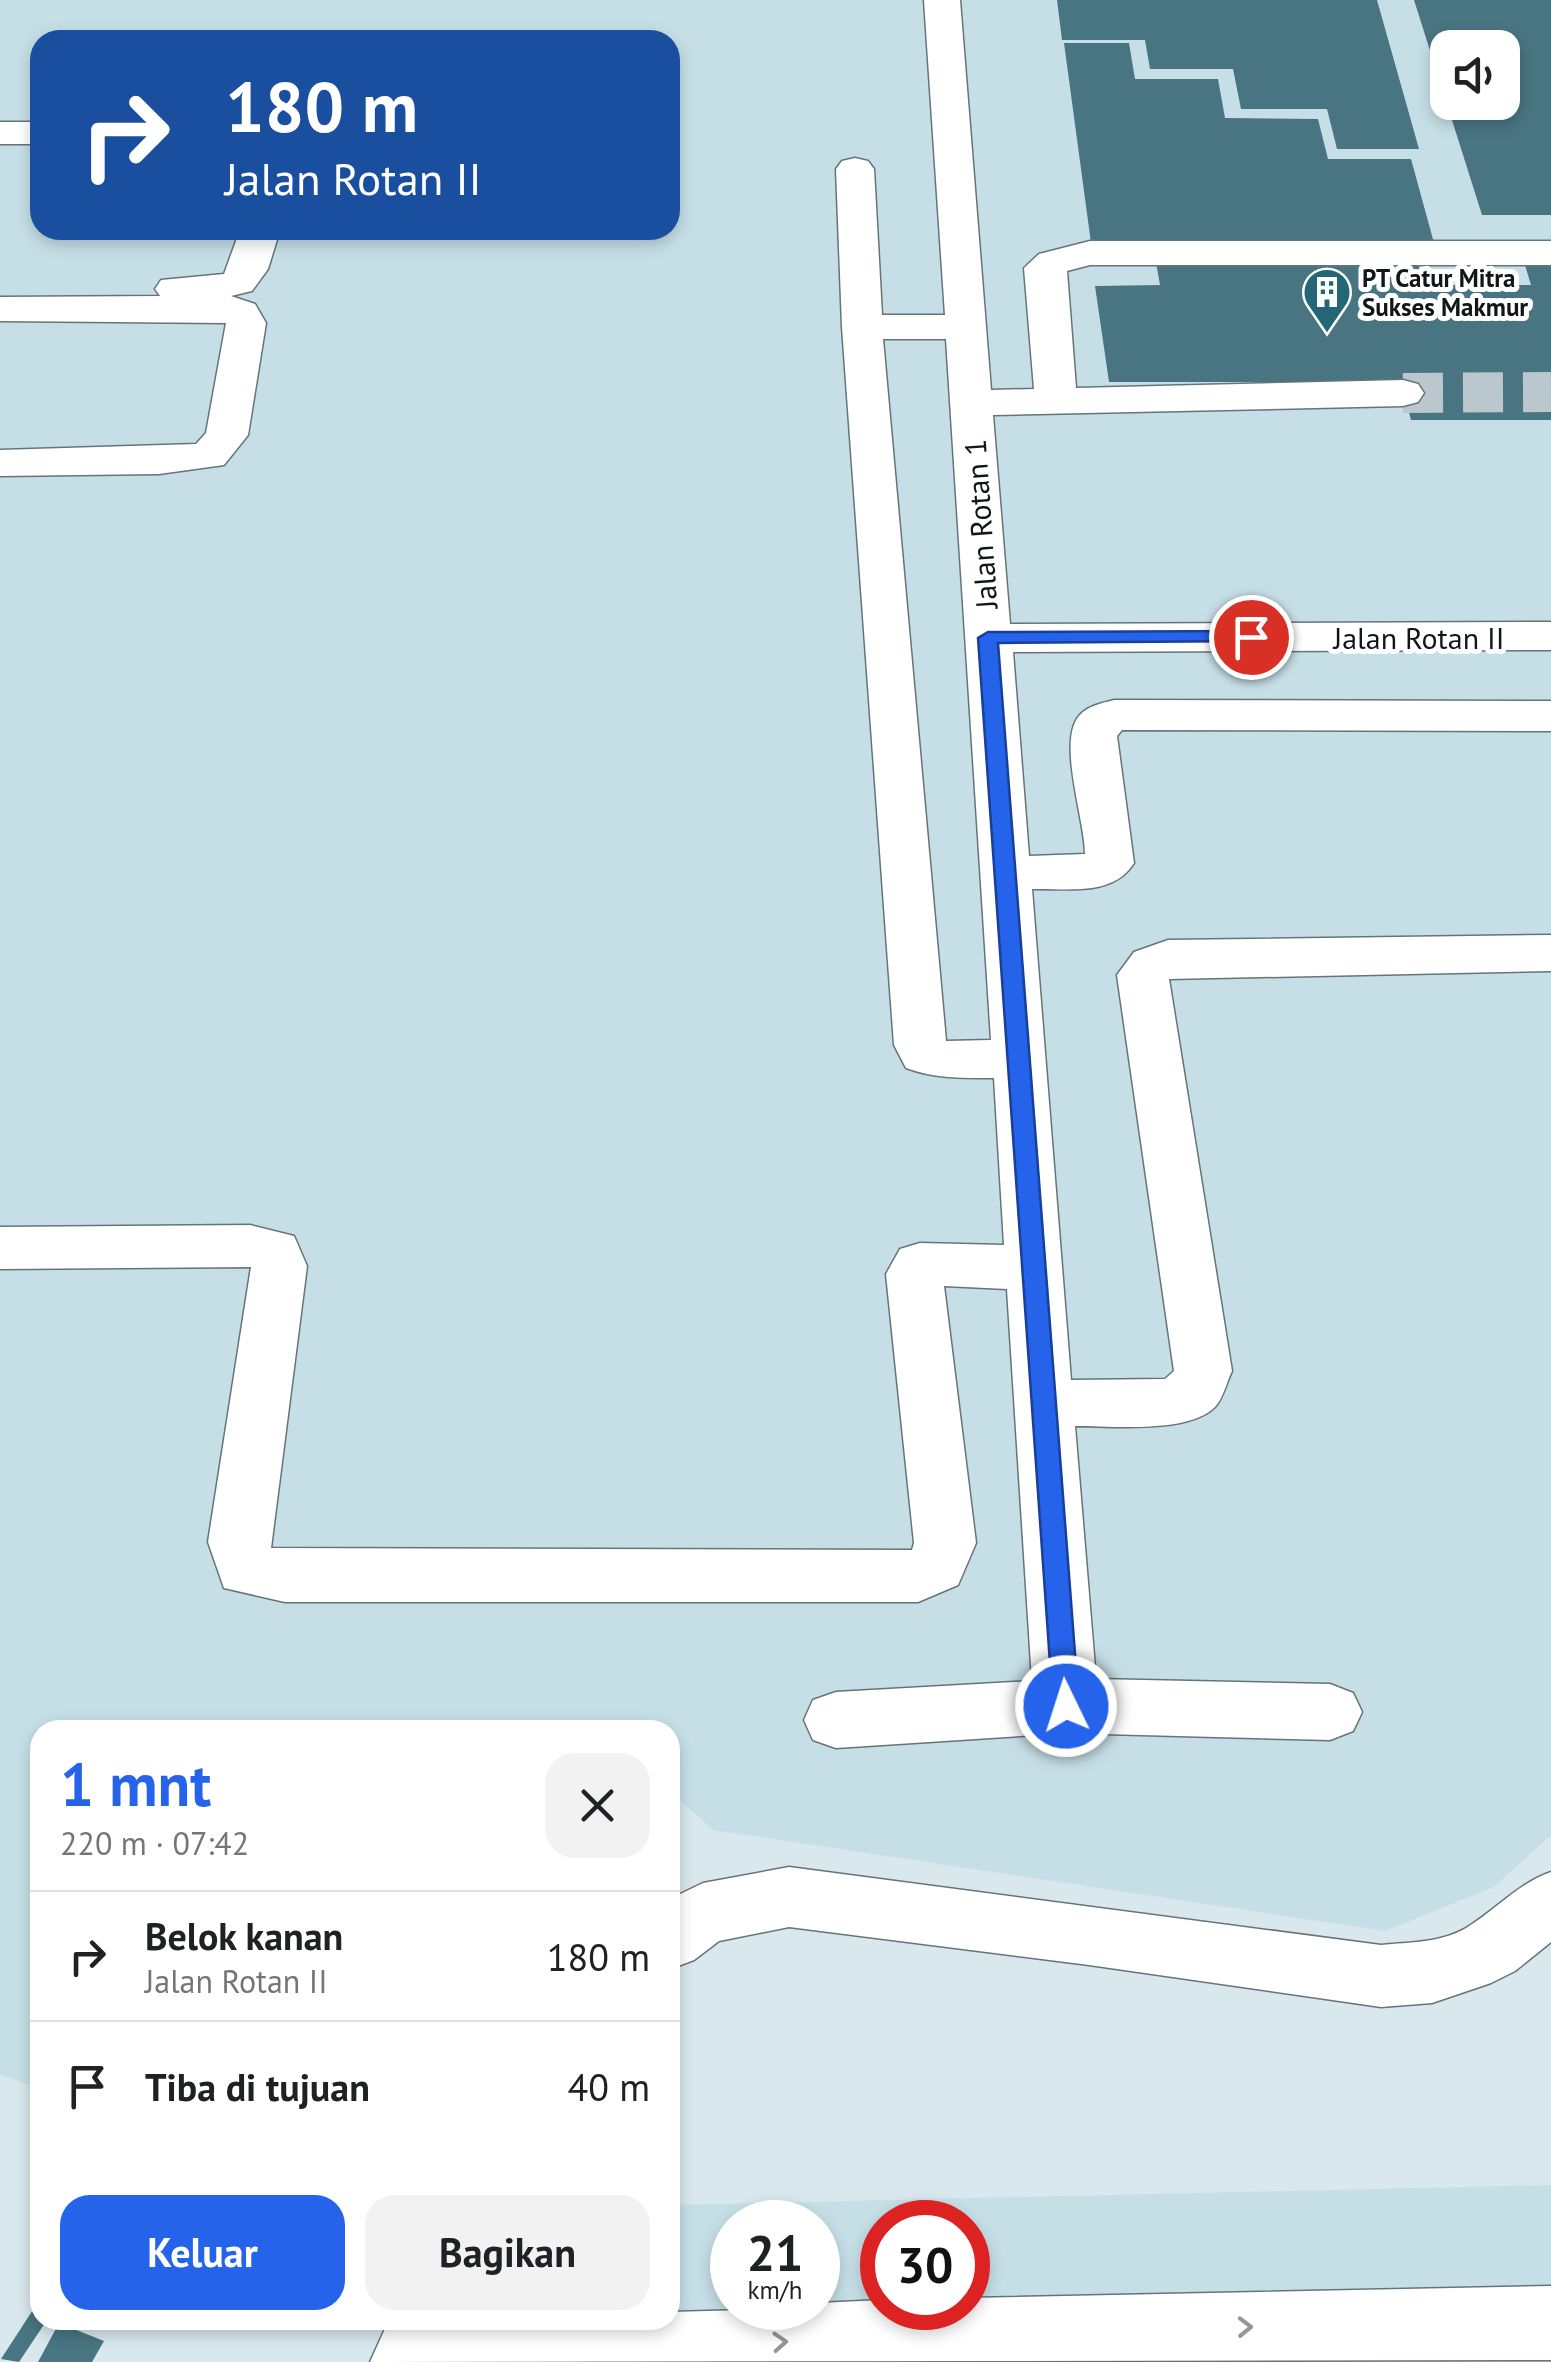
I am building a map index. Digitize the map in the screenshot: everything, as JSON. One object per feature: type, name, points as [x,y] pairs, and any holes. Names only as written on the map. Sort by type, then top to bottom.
[{"type":"street","name":"Jalan Rotan 1","points":[[942,0],[1066,1706]]},
{"type":"street","points":[[0,133],[30,132]]},
{"type":"street","points":[[855,169],[862,328],[920,1045],[926,1056],[939,1060],[1019,1058]]},
{"type":"street","points":[[0,287],[202,290],[238,283],[248,269],[257,240]]},
{"type":"street","points":[[1056,400],[1044,268],[1053,262],[1090,253],[1551,253]]},
{"type":"street","points":[[0,310],[228,308],[242,313],[246,324],[226,435],[209,456],[159,461],[0,463]]},
{"type":"street","points":[[862,328],[966,327]]},
{"type":"street","points":[[971,403],[1403,393]]},
{"type":"street","name":"Jalan Rotan II","points":[[988,638],[1551,636]]},
{"type":"street","points":[[1005,873],[1098,871],[1109,863],[1093,736],[1098,724],[1114,715],[1551,716]]},
{"type":"street","points":[[1044,1403],[1171,1402],[1194,1392],[1204,1371],[1143,976],[1152,965],[1168,958],[1551,953]]},
{"type":"street","points":[[0,1248],[250,1246],[274,1251],[279,1266],[239,1542],[246,1570],[285,1576],[918,1576],[936,1567],[945,1543],[914,1274],[920,1264],[938,1263],[1034,1268]]},
{"type":"street","points":[[836,1720],[1066,1706],[1330,1712]]},
{"type":"street","points":[[680,1931],[703,1914],[789,1898],[1381,1976],[1432,1972],[1467,1962],[1491,1950],[1551,1902]]},
{"type":"street","points":[[473,2362],[1168,2345],[1551,2324]]},
{"type":"street","points":[[408,2362],[425,2330]]},
{"type":"shaded area","points":[[0,0],[1551,0],[1551,1835],[1494,1887],[1385,1931],[713,1830],[680,1800],[680,1720],[30,1720],[30,2085],[0,2074]]},
{"type":"shaded area","points":[[1551,2185],[1551,2362],[503,2362],[518,2330],[680,2330],[680,2205],[710,2204],[710,2330],[840,2330],[840,2201],[860,2201],[860,2330],[990,2330],[990,2200],[890,2200]]},
{"type":"building","points":[[1057,0],[1377,0],[1419,149],[1337,149],[1327,109],[1241,109],[1233,69],[1150,69],[1145,40],[1062,40]]},
{"type":"building","points":[[1414,0],[1551,0],[1551,215],[1482,215],[1452,120],[1520,120],[1520,30],[1430,30],[1430,51]]},
{"type":"building","points":[[1064,43],[1129,43],[1135,79],[1218,79],[1225,118],[1318,119],[1328,159],[1411,159],[1434,243],[1091,243]]},
{"type":"building","name":"PT Catur Mitra Sukses Makmur","points":[[1522,255],[1551,255],[1551,420],[1411,420],[1401,382],[1109,382],[1095,286],[1160,285],[1155,257],[1416,256],[1424,285],[1531,285]]},
{"type":"building","points":[[30,2314],[30,2330],[40,2330],[19,2362],[1,2359]]},
{"type":"building","points":[[55,2330],[76,2330],[104,2341],[92,2362],[38,2362]]},
{"type":"tunnel","points":[[1403,393],[1551,392]]},
{"type":"place","name":"PT Catur Mitra Sukses Makmur","points":[[1327,334]]},
{"type":"route","points":[[1066,1706],[988,638],[1251,637]]}]
